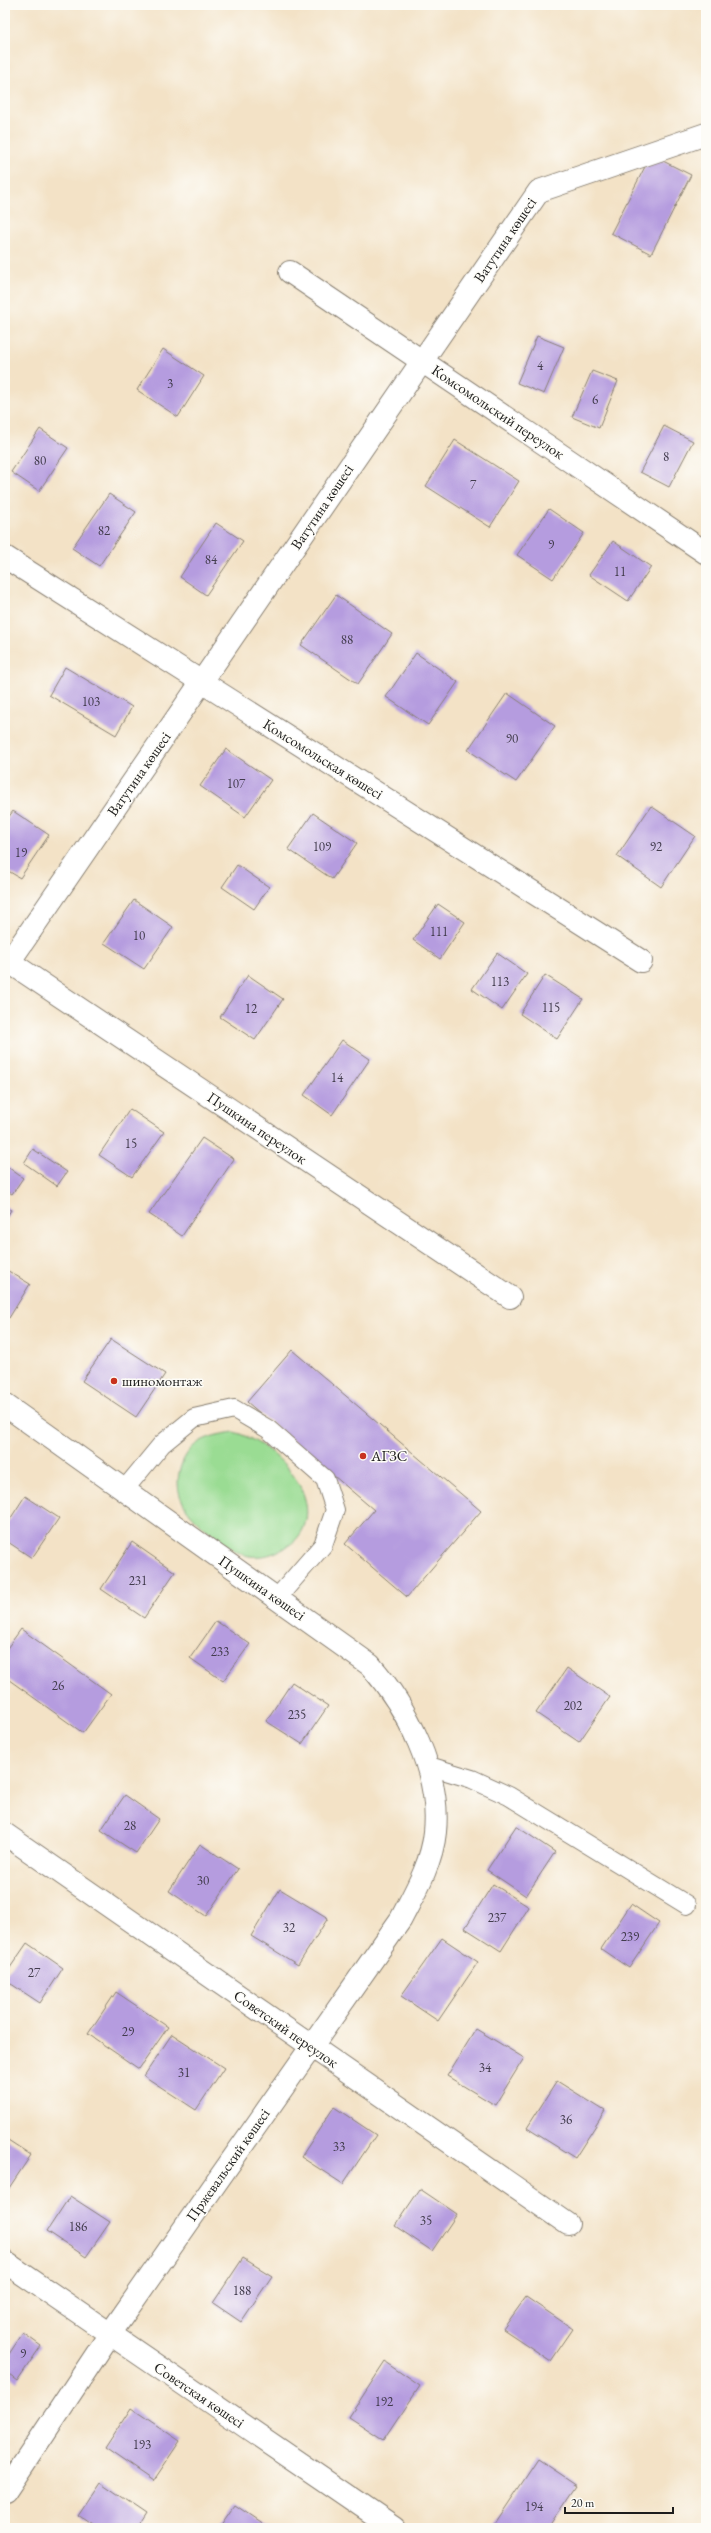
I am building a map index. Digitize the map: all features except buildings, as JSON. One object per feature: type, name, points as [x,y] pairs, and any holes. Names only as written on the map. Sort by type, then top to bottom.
[{"type":"street","name":"Ватутина көшесі","points":[[6,963],[202,682],[539,191],[706,134]]},
{"type":"street","name":"Комсомольский переулок","points":[[290,272],[706,553]]},
{"type":"street","name":"Комсомольская көшесі","points":[[5,557],[641,961]]},
{"type":"street","name":"Пушкина переулок","points":[[6,963],[510,1297]]},
{"type":"street","name":"Пушкина көшесі","points":[[5,1405],[370,1665],[389,1687],[405,1714],[422,1749],[433,1792],[436,1831]]},
{"type":"street","name":"Пржевальский көшесі","points":[[5,2492],[110,2334],[401,1919],[424,1875],[436,1831]]},
{"type":"street","name":"Советский переулок","points":[[5,1834],[568,2224]]},
{"type":"street","name":"Советская көшесі","points":[[5,2262],[394,2528]]},
{"type":"lane","points":[[124,1490],[162,1444],[194,1418],[234,1410],[268,1429],[325,1479],[334,1510],[323,1545],[277,1598]]},
{"type":"lane","points":[[426,1765],[472,1779],[509,1796],[687,1905]]},
{"type":"green space","points":[[234,1432],[248,1437],[262,1445],[288,1468],[298,1482],[304,1497],[307,1512],[304,1527],[301,1533],[289,1545],[268,1555],[249,1556],[236,1551],[229,1546],[202,1525],[187,1510],[179,1491],[178,1482],[181,1466],[189,1451],[205,1439]]},
{"type":"place","name":"шиномонтаж","points":[[114,1381]]},
{"type":"place","name":"АГЗС","points":[[363,1456]]}]
